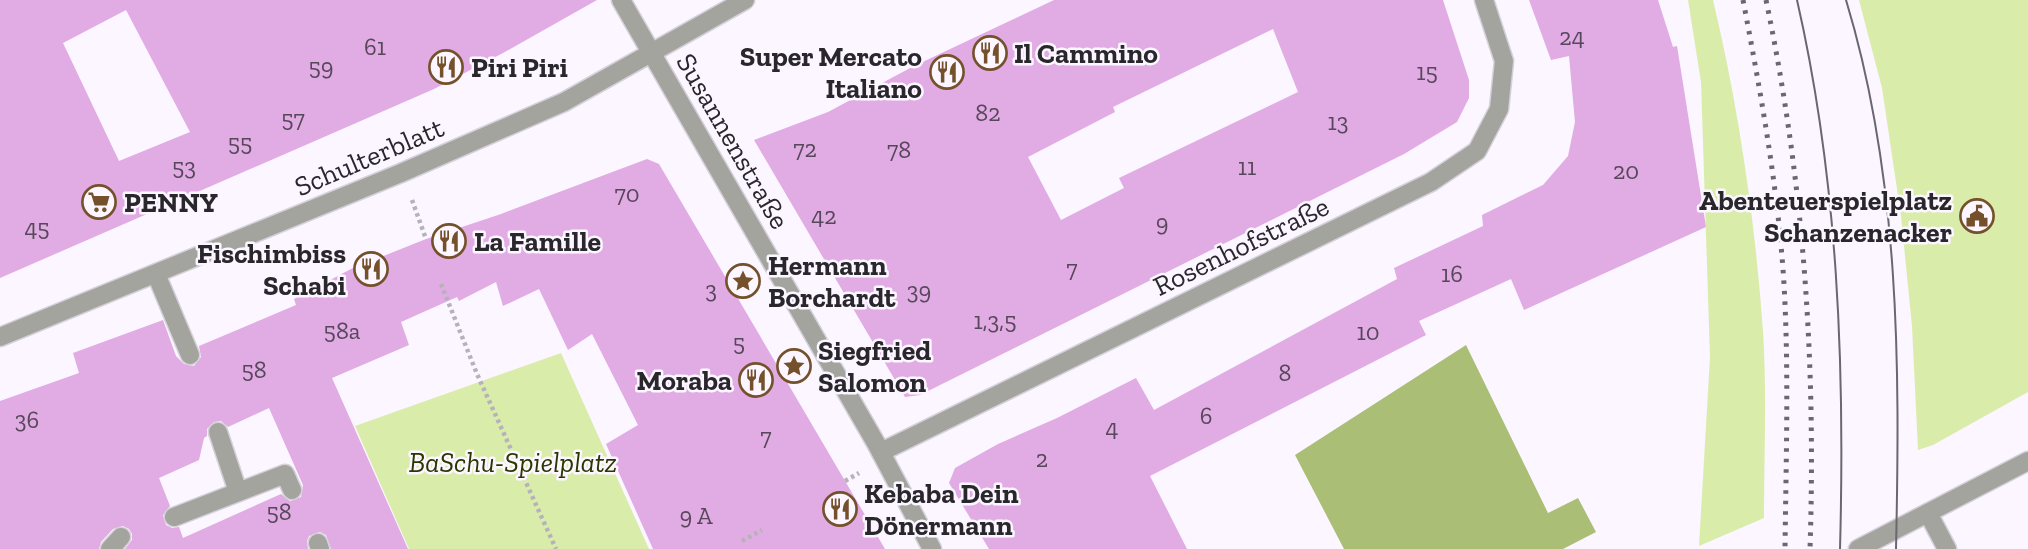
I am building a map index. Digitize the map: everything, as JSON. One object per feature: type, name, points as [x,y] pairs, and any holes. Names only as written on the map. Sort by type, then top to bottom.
[{"type":"street","name":"Susannenstraße","points":[[621,0],[881,452],[932,549]]},
{"type":"street","name":"Schulterblatt","points":[[0,337],[401,173],[564,102],[745,0]]},
{"type":"street","name":"Rosenhofstraße","points":[[881,452],[1431,183],[1477,151],[1499,109],[1504,61],[1484,0]]},
{"type":"street","points":[[156,274],[190,355]]},
{"type":"street","points":[[218,432],[238,492]]},
{"type":"street","points":[[1858,549],[2028,461]]},
{"type":"street","points":[[174,517],[285,474],[292,490]]},
{"type":"street","points":[[1928,513],[1947,549]]},
{"type":"path","points":[[401,173],[426,239]]},
{"type":"path","points":[[441,284],[477,374],[556,549]]},
{"type":"path","points":[[742,541],[762,530]]},
{"type":"green space","points":[[1688,0],[1713,0],[1731,82],[1755,248],[1765,378],[1764,518],[1699,546],[1710,357],[1701,82]]},
{"type":"green space","name":"Abenteuerspielplatz Schanzenacker","points":[[1859,0],[2028,0],[2028,392],[1933,445],[1918,450],[1912,326],[1901,216],[1882,88]]},
{"type":"green space","points":[[1466,345],[1548,513],[1578,498],[1596,532],[1563,549],[1344,549],[1295,455]]},
{"type":"green space","name":"BaSchu-Spielplatz","points":[[561,353],[649,549],[409,549],[355,426]]},
{"type":"building","points":[[0,0],[597,0],[434,89],[0,278]],"holes":[[[126,10],[190,132],[119,161],[63,43]]]},
{"type":"building","points":[[1054,0],[1443,0],[1469,80],[1469,98],[1457,122],[1404,154],[920,395],[905,397],[754,140],[828,112],[912,67]],"holes":[[[1273,29],[1298,92],[1119,178],[1124,188],[1061,220],[1028,157],[1115,112],[1113,107]]]},
{"type":"building","points":[[1529,0],[1658,0],[1673,47],[1677,46],[1706,227],[1524,310],[1511,279],[1419,321],[1426,335],[1150,476],[1187,549],[989,549],[949,483],[955,468],[998,444],[1136,378],[1154,410],[1397,279],[1394,268],[1483,226],[1482,215],[1543,185],[1568,156],[1575,122],[1569,56],[1551,60]]},
{"type":"building","points":[[647,159],[659,164],[885,549],[653,549],[606,444],[638,425],[592,334],[568,350],[539,289],[503,306],[496,282],[459,301],[457,297],[401,322],[409,345],[332,378],[408,549],[331,549],[326,535],[320,532],[309,536],[308,549],[125,549],[132,540],[132,534],[123,526],[113,529],[101,542],[99,549],[0,549],[0,401],[79,373],[73,353],[163,320],[176,356],[184,364],[194,366],[201,357],[199,346],[296,305],[294,299],[351,269],[426,239]],"holes":[[[269,408],[303,485],[301,497],[290,501],[281,494],[183,538],[179,527],[166,525],[163,515],[170,506],[159,478],[199,460],[207,429],[214,422],[221,421],[228,427]]]},
{"type":"tram line","points":[[1797,0],[1822,136],[1836,273],[1841,411],[1840,549]]},
{"type":"tram line","points":[[1846,0],[1864,67],[1887,203],[1896,341],[1896,549]]},
{"type":"railway","points":[[1743,0],[1768,141],[1784,284],[1787,416],[1785,549]]},
{"type":"railway","points":[[1766,0],[1790,136],[1804,273],[1811,410],[1810,549]]},
{"type":"place","name":"Il Cammino","points":[[990,53]]},
{"type":"place","name":"Piri Piri","points":[[446,67]]},
{"type":"place","name":"Super Mercato Italiano","points":[[947,72]]},
{"type":"place","name":"PENNY","points":[[99,202]]},
{"type":"place","name":"Abenteuerspielplatz Schanzenacker","points":[[1977,216]]},
{"type":"place","name":"La Famille","points":[[449,241]]},
{"type":"place","name":"Fischimbiss Schabi","points":[[371,269]]},
{"type":"place","name":"Hermann Borchardt","points":[[743,281]]},
{"type":"place","name":"Siegfried Salomon","points":[[794,366]]},
{"type":"place","name":"Moraba","points":[[756,380]]},
{"type":"place","name":"Kebaba Dein Dönermann","points":[[840,509]]}]
